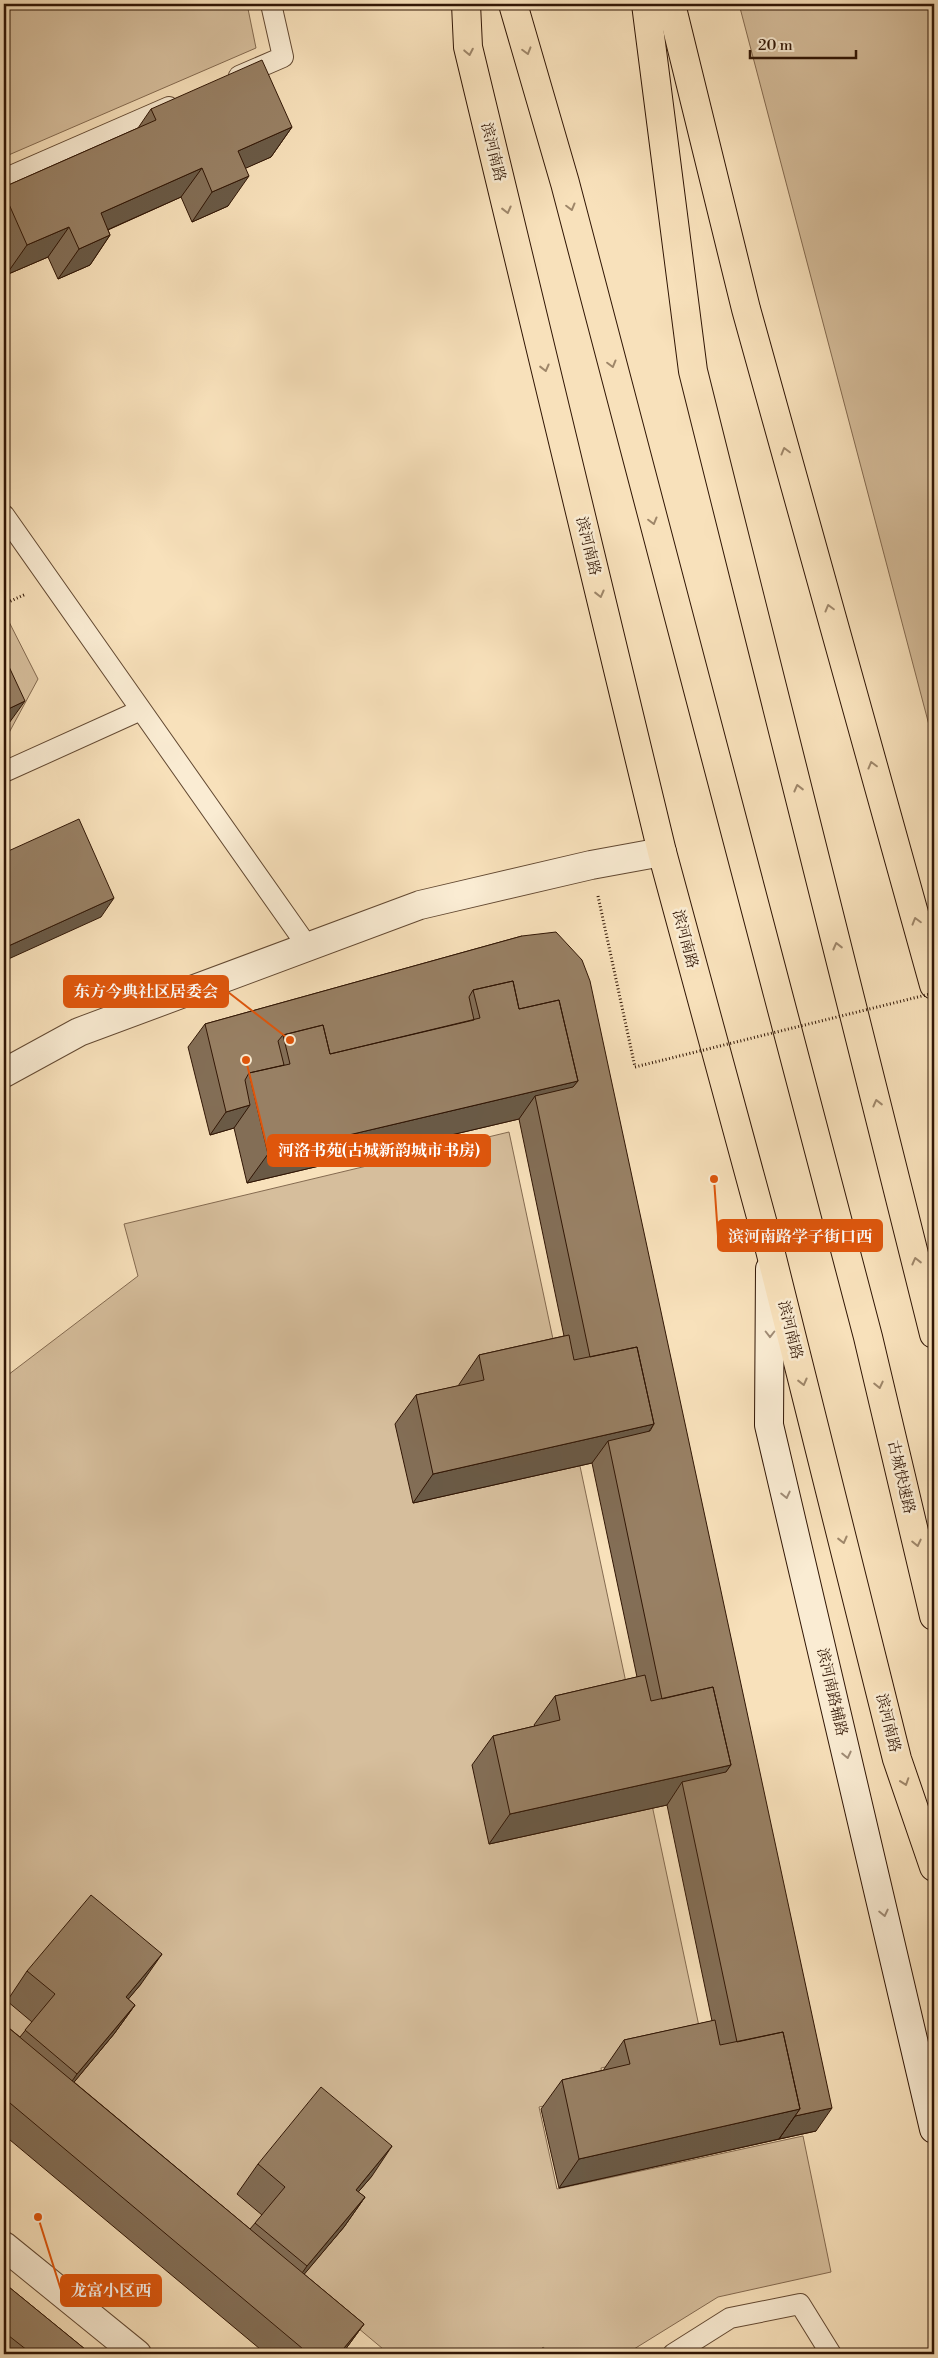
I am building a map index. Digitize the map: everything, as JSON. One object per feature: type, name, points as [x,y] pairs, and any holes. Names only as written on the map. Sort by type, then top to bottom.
[{"type":"main road","name":"滨河南路","points":[[466,4],[470,57],[662,852],[770,1250],[897,1759],[934,1867]]},
{"type":"main road","name":"古城快速路","points":[[514,4],[565,183],[868,1337],[934,1616]]},
{"type":"main road","points":[[646,4],[693,371],[933,1330]]},
{"type":"main road","points":[[671,4],[746,309],[934,985]]},
{"type":"street","points":[[4,1073],[79,1032],[420,906],[591,865],[662,852]]},
{"type":"street","name":"滨河南路辅路","points":[[770,1250],[769,1425],[934,2129]]},
{"type":"street","points":[[4,2246],[137,2354]]},
{"type":"street","points":[[4,2264],[115,2354]]},
{"type":"lane","points":[[220,85],[283,57],[271,4]]},
{"type":"lane","points":[[4,179],[184,100]]},
{"type":"lane","points":[[4,515],[308,947]]},
{"type":"lane","points":[[4,772],[141,710]]},
{"type":"lane","points":[[673,2354],[730,2318],[800,2304],[831,2354]]},
{"type":"path","points":[[591,865],[635,1066],[934,993]]},
{"type":"shaded area","points":[[4,4],[247,4],[256,48],[4,157]]},
{"type":"shaded area","points":[[739,4],[934,4],[934,744]]},
{"type":"shaded area","points":[[4,612],[38,679],[4,742]]},
{"type":"shaded area","points":[[509,1132],[703,2045],[601,2068],[605,2092],[539,2107],[557,2189],[803,2136],[831,2272],[718,2297],[626,2354],[551,2354],[543,2347],[537,2354],[389,2354],[4,2031],[4,1378],[138,1276],[124,1224]]},
{"type":"building","points":[[262,60],[292,127],[238,151],[249,176],[212,192],[202,168],[101,213],[110,235],[79,249],[69,227],[27,245],[4,193],[4,187],[156,120],[151,109]]},
{"type":"building","points":[[4,656],[25,701],[4,711]]},
{"type":"building","points":[[79,819],[114,898],[4,948],[4,853]]},
{"type":"building","points":[[556,932],[582,960],[590,981],[832,2108],[795,2116],[800,2109],[783,2032],[737,2042],[682,1782],[726,1772],[731,1765],[713,1687],[662,1699],[608,1441],[650,1431],[654,1424],[637,1347],[590,1357],[535,1096],[573,1087],[578,1081],[559,1000],[519,1009],[513,981],[473,990],[469,997],[474,1020],[330,1054],[323,1025],[283,1035],[278,1041],[284,1065],[249,1073],[245,1080],[250,1105],[226,1112],[205,1024],[522,936]]},
{"type":"building","points":[[513,981],[519,1009],[559,1000],[578,1081],[268,1154],[249,1073],[290,1064],[283,1035],[323,1025],[330,1054],[480,1018],[473,990]]},
{"type":"building","points":[[569,1335],[574,1360],[637,1347],[654,1424],[433,1474],[416,1395],[484,1380],[479,1355]]},
{"type":"building","points":[[645,1675],[651,1701],[713,1687],[731,1765],[510,1814],[493,1736],[560,1720],[555,1696]]},
{"type":"building","points":[[91,1895],[162,1954],[126,1997],[135,2005],[77,2074],[25,2030],[55,1994],[27,1971]]},
{"type":"building","points":[[715,2020],[720,2045],[783,2032],[800,2109],[579,2159],[562,2080],[630,2064],[624,2040]]},
{"type":"building","points":[[4,2024],[364,2324],[339,2354],[309,2354],[4,2098]]},
{"type":"building","points":[[321,2087],[392,2146],[356,2190],[365,2197],[307,2266],[255,2223],[285,2187],[258,2164]]},
{"type":"building","points":[[4,2283],[91,2354],[32,2354],[4,2332]]},
{"type":"place","name":"东方今典社区居委会","points":[[290,1040]]},
{"type":"place","name":"河洛书苑(古城新韵城市书房)","points":[[246,1060]]},
{"type":"place","name":"滨河南路学子街口西","points":[[714,1179]]},
{"type":"place","name":"龙富小区西","points":[[38,2217]]}]
